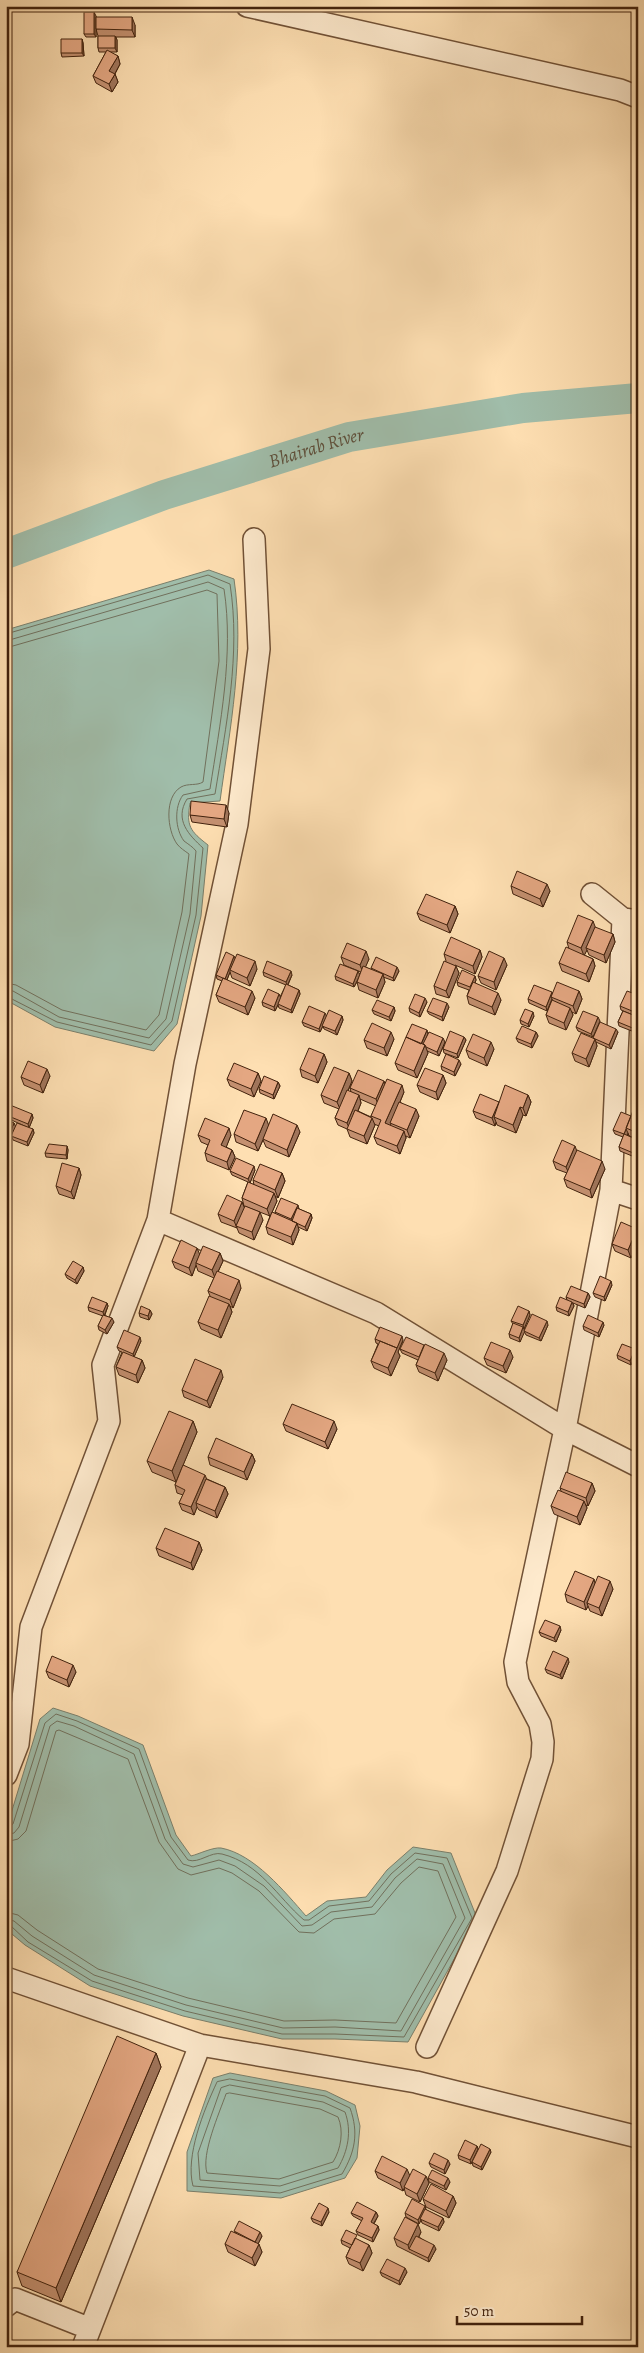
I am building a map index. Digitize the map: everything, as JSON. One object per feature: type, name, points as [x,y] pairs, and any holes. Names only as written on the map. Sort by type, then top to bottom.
[{"type":"street","points":[[246,6],[611,88],[638,98]]},
{"type":"street","points":[[6,1775],[18,1744],[32,1627],[110,1421],[103,1365],[158,1220],[186,1064],[238,824],[259,649],[254,539]]},
{"type":"street","points":[[427,2047],[507,1871],[542,1759],[543,1742],[540,1724],[518,1682],[515,1662],[565,1429],[611,1190],[631,920],[592,894]]},
{"type":"street","points":[[611,1190],[638,1199]]},
{"type":"street","points":[[158,1220],[376,1313],[565,1429],[638,1466]]},
{"type":"street","points":[[6,1978],[200,2045],[416,2082],[638,2137]]},
{"type":"street","points":[[6,2306],[15,2299],[83,2336],[200,2045]]},
{"type":"water","points":[[209,570],[234,579],[238,635],[232,718],[220,801],[190,803],[189,823],[193,832],[208,845],[201,916],[177,1024],[154,1051],[55,1027],[6,1000],[6,630]]},
{"type":"water","points":[[53,1708],[78,1716],[143,1745],[176,1835],[191,1856],[221,1848],[245,1858],[268,1875],[306,1916],[327,1901],[366,1897],[387,1870],[413,1847],[451,1853],[477,1918],[408,2042],[282,2039],[183,2016],[90,1986],[25,1945],[6,1929],[6,1830],[40,1719]]},
{"type":"water","points":[[230,2073],[326,2091],[355,2105],[360,2126],[357,2158],[345,2178],[281,2198],[187,2191],[187,2152],[213,2078]]},
{"type":"building","points":[[84,12],[94,12],[94,34],[84,34]]},
{"type":"building","points":[[96,17],[132,17],[132,30],[96,29]]},
{"type":"building","points":[[98,36],[115,36],[115,48],[98,48]]},
{"type":"building","points":[[61,39],[82,39],[82,53],[61,53]]},
{"type":"building","points":[[107,50],[118,56],[109,71],[115,74],[109,84],[93,76]]},
{"type":"building","points":[[191,801],[226,805],[224,819],[190,815]]},
{"type":"building","points":[[517,871],[547,884],[540,899],[511,886]]},
{"type":"building","points":[[426,894],[455,906],[447,925],[417,913]]},
{"type":"building","points":[[578,915],[593,921],[581,948],[567,942]]},
{"type":"building","points":[[595,927],[613,934],[604,955],[586,948]]},
{"type":"building","points":[[451,937],[480,950],[473,966],[444,954]]},
{"type":"building","points":[[347,943],[366,951],[360,965],[341,957]]},
{"type":"building","points":[[566,947],[593,959],[586,974],[559,963]]},
{"type":"building","points":[[489,951],[504,958],[494,982],[478,976]]},
{"type":"building","points":[[226,952],[234,956],[225,979],[216,975]]},
{"type":"building","points":[[237,954],[255,961],[247,978],[230,970]]},
{"type":"building","points":[[376,957],[397,967],[393,978],[371,968]]},
{"type":"building","points":[[267,961],[291,971],[286,982],[263,972]]},
{"type":"building","points":[[444,961],[456,966],[446,991],[434,986]]},
{"type":"building","points":[[340,964],[358,971],[353,984],[335,976]]},
{"type":"building","points":[[638,964],[638,977],[633,974]]},
{"type":"building","points":[[363,966],[383,974],[376,990],[357,982]]},
{"type":"building","points":[[462,970],[475,976],[470,987],[457,982]]},
{"type":"building","points":[[223,978],[252,991],[245,1007],[216,995]]},
{"type":"building","points":[[638,980],[638,992],[633,990]]},
{"type":"building","points":[[473,982],[498,993],[492,1007],[467,996]]},
{"type":"building","points":[[557,982],[579,991],[573,1006],[551,997]]},
{"type":"building","points":[[286,984],[299,990],[291,1010],[278,1004]]},
{"type":"building","points":[[534,985],[552,992],[546,1007],[528,999]]},
{"type":"building","points":[[268,989],[279,994],[274,1007],[262,1002]]},
{"type":"building","points":[[627,991],[638,995],[632,1011],[620,1006]]},
{"type":"building","points":[[415,994],[425,998],[419,1013],[409,1008]]},
{"type":"building","points":[[433,998],[447,1003],[442,1017],[427,1011]]},
{"type":"building","points":[[377,1000],[394,1007],[389,1017],[372,1010]]},
{"type":"building","points":[[552,1000],[570,1008],[564,1023],[546,1015]]},
{"type":"building","points":[[309,1006],[325,1013],[319,1029],[302,1022]]},
{"type":"building","points":[[525,1009],[533,1012],[528,1024],[520,1020]]},
{"type":"building","points":[[329,1010],[342,1016],[335,1031],[322,1026]]},
{"type":"building","points":[[583,1011],[598,1017],[591,1034],[576,1027]]},
{"type":"building","points":[[623,1011],[638,1017],[638,1024],[635,1029],[618,1022]]},
{"type":"building","points":[[600,1022],[616,1029],[609,1045],[593,1038]]},
{"type":"building","points":[[372,1023],[391,1032],[384,1048],[364,1040]]},
{"type":"building","points":[[412,1024],[427,1030],[421,1044],[406,1037]]},
{"type":"building","points":[[522,1026],[536,1032],[531,1044],[516,1038]]},
{"type":"building","points":[[450,1031],[464,1037],[457,1054],[443,1049]]},
{"type":"building","points":[[429,1032],[443,1038],[437,1052],[423,1044]]},
{"type":"building","points":[[638,1032],[638,1043],[634,1041]]},
{"type":"building","points":[[581,1033],[595,1039],[586,1059],[572,1053]]},
{"type":"building","points":[[473,1034],[491,1042],[484,1058],[466,1050]]},
{"type":"building","points":[[406,1037],[425,1045],[414,1071],[395,1063]]},
{"type":"building","points":[[309,1048],[324,1054],[315,1076],[300,1069]]},
{"type":"building","points":[[446,1054],[459,1060],[454,1072],[441,1066]]},
{"type":"building","points":[[28,1061],[47,1069],[40,1085],[21,1077]]},
{"type":"building","points":[[234,1063],[258,1073],[251,1089],[227,1079]]},
{"type":"building","points":[[334,1067],[349,1073],[337,1102],[321,1095]]},
{"type":"building","points":[[425,1068],[443,1075],[436,1092],[417,1085]]},
{"type":"building","points":[[358,1070],[384,1081],[376,1099],[350,1088]]},
{"type":"building","points":[[264,1076],[278,1082],[273,1095],[259,1089]]},
{"type":"building","points":[[387,1079],[402,1085],[385,1123],[404,1131],[397,1146],[374,1137],[381,1120],[371,1116]]},
{"type":"building","points":[[505,1085],[528,1095],[523,1108],[520,1107],[513,1125],[494,1117]]},
{"type":"building","points":[[347,1090],[359,1095],[347,1123],[335,1118]]},
{"type":"building","points":[[480,1094],[499,1102],[492,1118],[473,1111]]},
{"type":"building","points":[[399,1102],[416,1109],[407,1130],[390,1123]]},
{"type":"building","points":[[10,1105],[32,1114],[28,1124],[6,1115]]},
{"type":"building","points":[[634,1108],[638,1109],[638,1133],[626,1128]]},
{"type":"building","points":[[244,1110],[266,1118],[255,1144],[234,1134]]},
{"type":"building","points":[[355,1110],[372,1118],[364,1136],[347,1129]]},
{"type":"building","points":[[621,1112],[631,1116],[624,1134],[613,1130]]},
{"type":"building","points":[[273,1114],[297,1125],[287,1150],[263,1139]]},
{"type":"building","points":[[205,1118],[229,1128],[221,1145],[232,1150],[227,1162],[205,1153],[210,1140],[198,1135]]},
{"type":"building","points":[[6,1120],[14,1123],[6,1142]]},
{"type":"building","points":[[17,1123],[33,1129],[27,1142],[11,1136]]},
{"type":"building","points":[[624,1134],[638,1140],[638,1155],[619,1147]]},
{"type":"building","points":[[562,1140],[575,1146],[566,1167],[553,1161]]},
{"type":"building","points":[[49,1144],[67,1146],[66,1155],[45,1153]]},
{"type":"building","points":[[577,1150],[602,1161],[590,1190],[564,1179]]},
{"type":"building","points":[[236,1158],[254,1166],[248,1179],[230,1171]]},
{"type":"building","points":[[62,1163],[79,1168],[71,1192],[56,1186]]},
{"type":"building","points":[[260,1164],[282,1173],[275,1190],[253,1180]]},
{"type":"building","points":[[638,1175],[638,1184],[634,1183]]},
{"type":"building","points":[[248,1182],[274,1193],[267,1209],[242,1198]]},
{"type":"building","points":[[227,1195],[242,1202],[234,1221],[218,1214]]},
{"type":"building","points":[[281,1198],[298,1205],[291,1219],[275,1212]]},
{"type":"building","points":[[245,1206],[260,1212],[252,1232],[236,1226]]},
{"type":"building","points":[[297,1208],[311,1214],[305,1227],[292,1221]]},
{"type":"building","points":[[272,1212],[297,1223],[291,1237],[266,1227]]},
{"type":"building","points":[[621,1222],[637,1229],[628,1250],[612,1244]]},
{"type":"building","points":[[181,1240],[197,1248],[189,1268],[172,1261]]},
{"type":"building","points":[[203,1246],[220,1253],[212,1270],[196,1263]]},
{"type":"building","points":[[73,1261],[83,1267],[75,1280],[65,1274]]},
{"type":"building","points":[[217,1271],[239,1280],[230,1300],[208,1291]]},
{"type":"building","points":[[600,1276],[611,1281],[604,1297],[593,1293]]},
{"type":"building","points":[[571,1286],[588,1293],[584,1304],[566,1297]]},
{"type":"building","points":[[209,1296],[229,1304],[218,1330],[198,1322]]},
{"type":"building","points":[[92,1297],[107,1303],[103,1312],[88,1307]]},
{"type":"building","points":[[560,1297],[572,1302],[568,1312],[556,1307]]},
{"type":"building","points":[[141,1306],[150,1310],[148,1316],[139,1313]]},
{"type":"building","points":[[518,1306],[529,1311],[523,1325],[511,1321]]},
{"type":"building","points":[[532,1314],[547,1321],[539,1338],[524,1331]]},
{"type":"building","points":[[103,1315],[112,1318],[105,1330],[98,1326]]},
{"type":"building","points":[[588,1315],[603,1322],[598,1333],[583,1326]]},
{"type":"building","points":[[513,1323],[523,1327],[519,1338],[509,1334]]},
{"type":"building","points":[[380,1327],[402,1336],[397,1348],[375,1339]]},
{"type":"building","points":[[124,1330],[140,1337],[133,1354],[117,1347]]},
{"type":"building","points":[[406,1337],[424,1345],[419,1357],[400,1349]]},
{"type":"building","points":[[380,1341],[397,1348],[388,1368],[371,1361]]},
{"type":"building","points":[[491,1342],[510,1350],[503,1366],[484,1358]]},
{"type":"building","points":[[425,1344],[444,1353],[435,1373],[416,1365]]},
{"type":"building","points":[[622,1344],[635,1349],[630,1361],[617,1355]]},
{"type":"building","points":[[123,1352],[142,1360],[136,1375],[116,1367]]},
{"type":"building","points":[[195,1359],[221,1370],[207,1401],[182,1390]]},
{"type":"building","points":[[292,1404],[334,1421],[325,1442],[283,1424]]},
{"type":"building","points":[[169,1411],[193,1421],[172,1471],[147,1461]]},
{"type":"building","points":[[216,1438],[252,1454],[244,1472],[208,1457]]},
{"type":"building","points":[[183,1465],[205,1475],[191,1507],[179,1503],[185,1490],[175,1485]]},
{"type":"building","points":[[566,1472],[592,1483],[586,1498],[560,1488]]},
{"type":"building","points":[[206,1479],[225,1487],[215,1511],[196,1503]]},
{"type":"building","points":[[558,1490],[584,1501],[577,1517],[551,1506]]},
{"type":"building","points":[[165,1528],[199,1542],[191,1563],[156,1548]]},
{"type":"building","points":[[575,1571],[594,1579],[584,1602],[565,1594]]},
{"type":"building","points":[[598,1576],[610,1581],[599,1608],[587,1603]]},
{"type":"building","points":[[545,1620],[560,1626],[554,1638],[539,1632]]},
{"type":"building","points":[[553,1651],[568,1658],[560,1675],[545,1669]]},
{"type":"building","points":[[52,1656],[73,1665],[67,1680],[46,1671]]},
{"type":"building","points":[[117,2036],[156,2053],[56,2288],[17,2272]]},
{"type":"building","points":[[465,2140],[477,2146],[470,2160],[458,2155]]},
{"type":"building","points":[[481,2144],[490,2149],[481,2167],[472,2162]]},
{"type":"building","points":[[434,2153],[448,2160],[444,2170],[429,2163]]},
{"type":"building","points":[[382,2156],[407,2169],[400,2183],[375,2171]]},
{"type":"building","points":[[413,2169],[426,2176],[417,2194],[404,2187]]},
{"type":"building","points":[[432,2170],[448,2178],[444,2186],[428,2178]]},
{"type":"building","points":[[431,2184],[453,2196],[446,2211],[423,2199]]},
{"type":"building","points":[[412,2199],[425,2206],[418,2220],[405,2213]]},
{"type":"building","points":[[357,2202],[376,2212],[371,2222],[378,2226],[372,2238],[356,2231],[363,2218],[351,2213]]},
{"type":"building","points":[[319,2203],[328,2208],[321,2222],[311,2218]]},
{"type":"building","points":[[425,2209],[443,2218],[438,2227],[420,2219]]},
{"type":"building","points":[[405,2217],[418,2224],[408,2245],[394,2238]]},
{"type":"building","points":[[239,2221],[260,2232],[255,2242],[234,2231]]},
{"type":"building","points":[[346,2230],[357,2235],[352,2245],[341,2240]]},
{"type":"building","points":[[231,2231],[259,2244],[252,2258],[225,2244]]},
{"type":"building","points":[[416,2236],[434,2245],[428,2258],[409,2249]]},
{"type":"building","points":[[355,2238],[369,2245],[360,2263],[346,2257]]},
{"type":"building","points":[[387,2259],[405,2268],[399,2281],[380,2272]]},
{"type":"waterway","name":"Bhairab River","points":[[6,554],[164,495],[349,437],[523,408],[638,398]]}]
